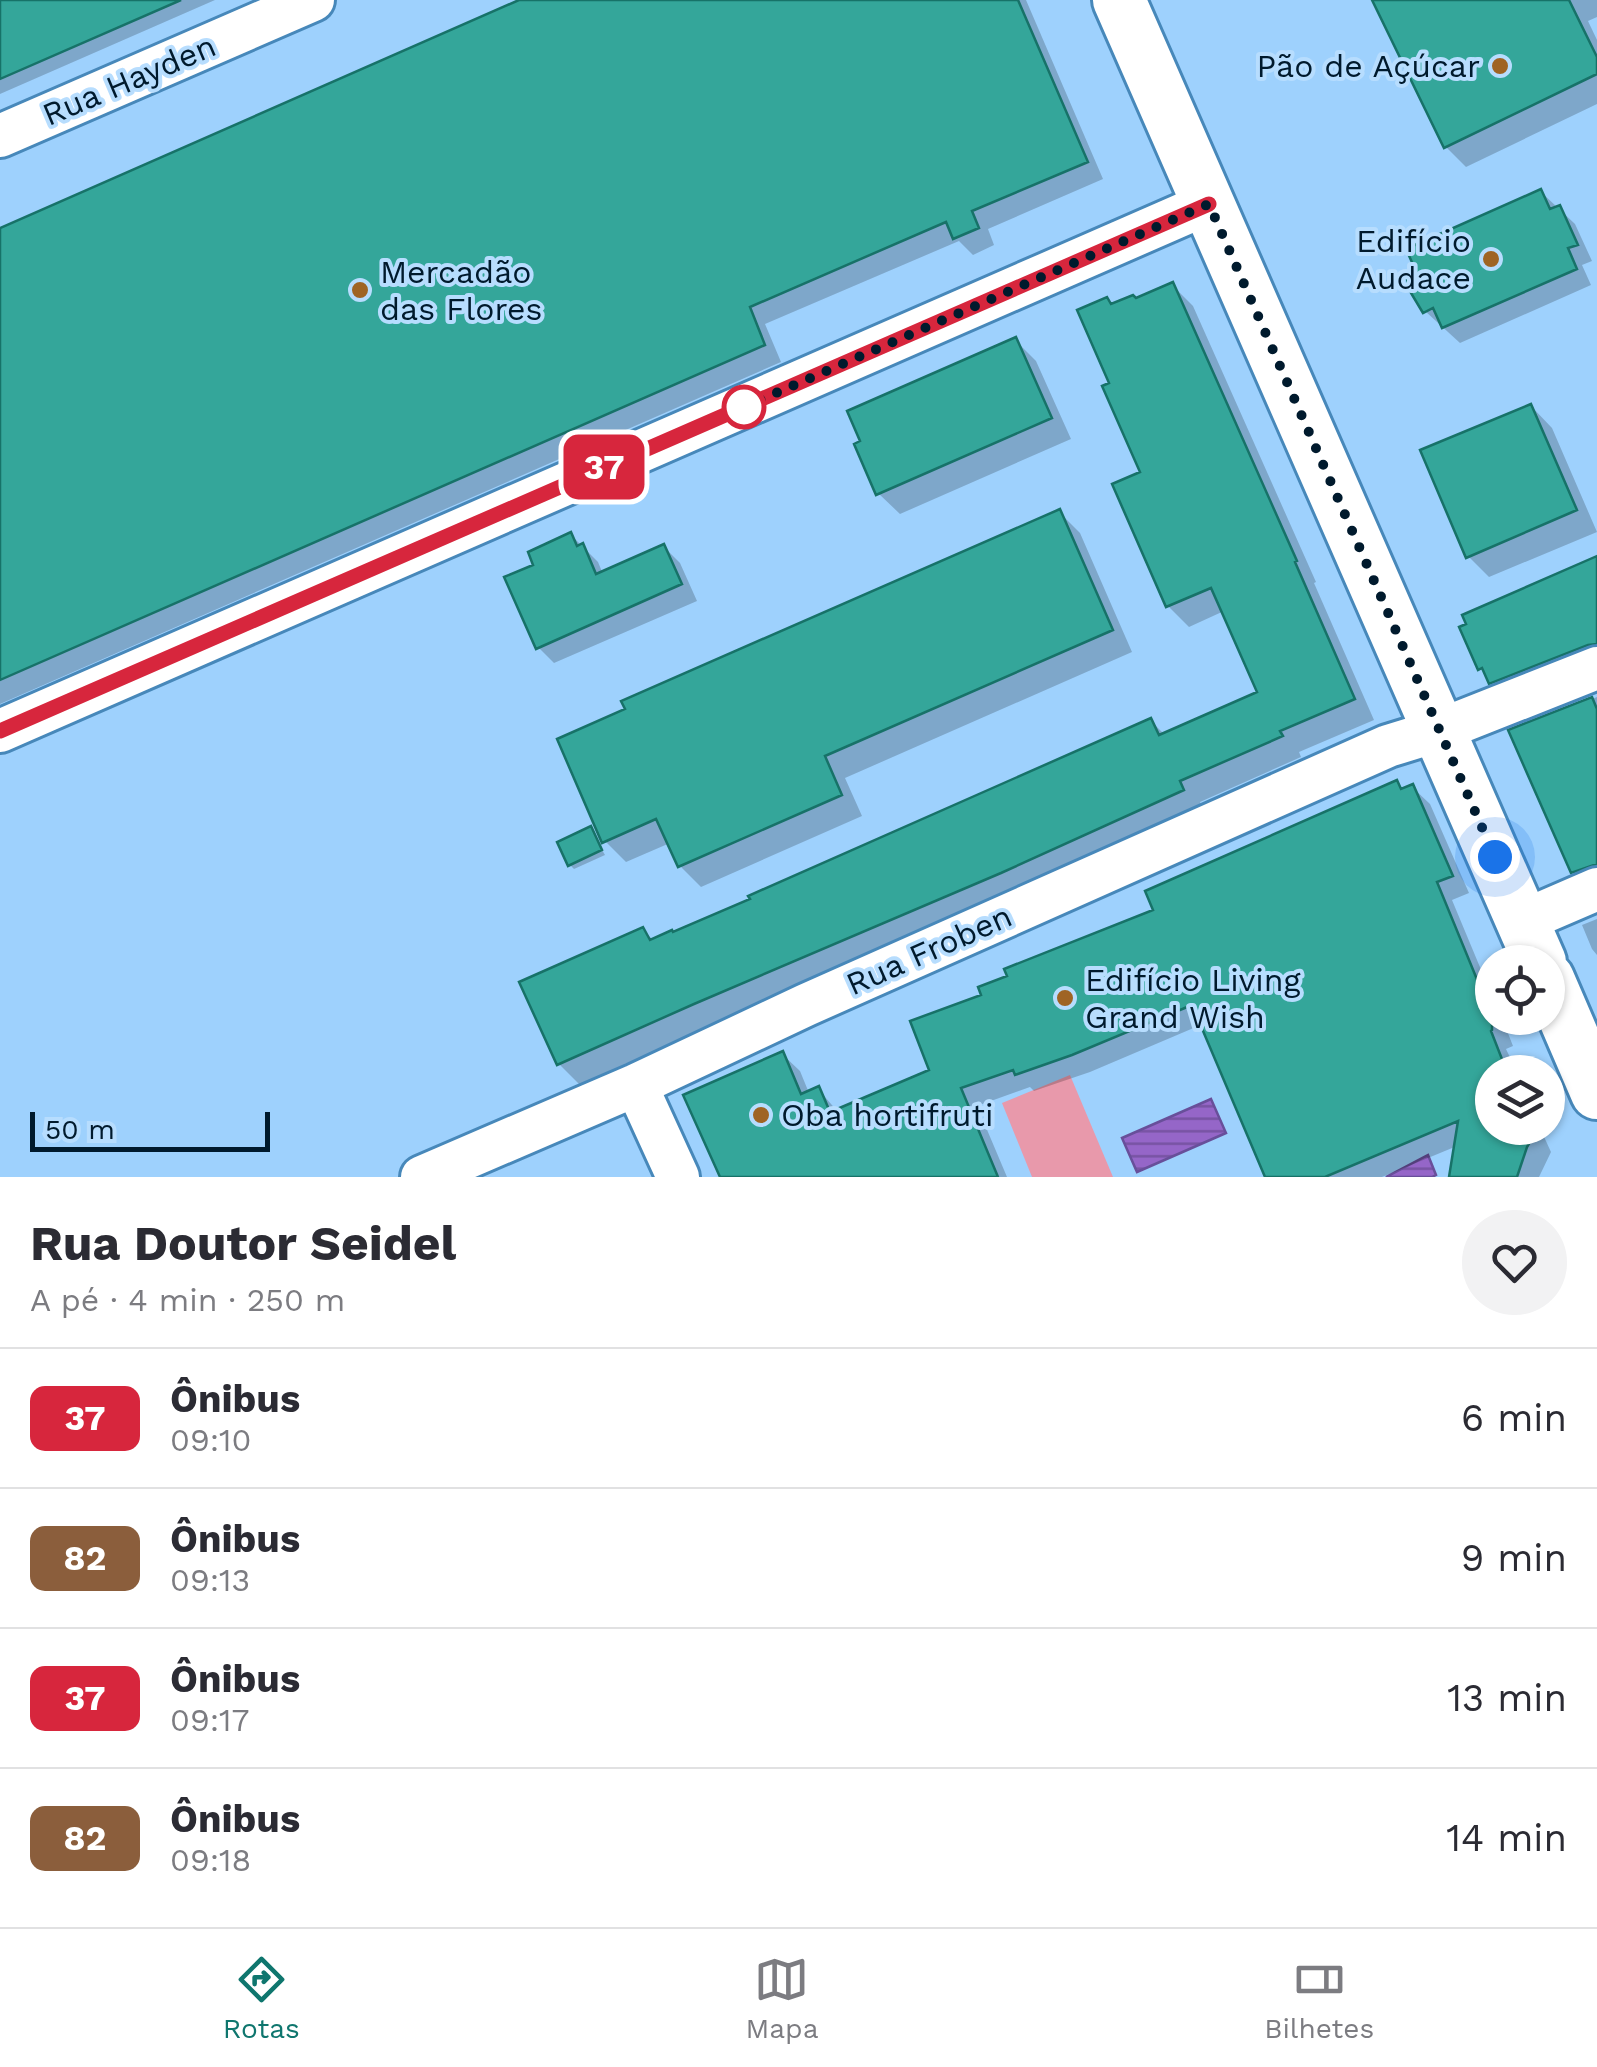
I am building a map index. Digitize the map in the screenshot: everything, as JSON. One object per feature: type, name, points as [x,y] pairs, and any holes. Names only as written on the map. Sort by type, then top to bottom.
[{"type":"main road","points":[[1119,0],[1532,942]]},
{"type":"main road","points":[[1565,1019],[1597,1093]]},
{"type":"street","name":"Rua Hayden","points":[[0,136],[313,0]]},
{"type":"street","points":[[0,731],[1209,204]]},
{"type":"street","name":"Rua Froben","points":[[422,1177],[636,1085],[1388,746],[1440,730],[1597,668]]},
{"type":"street","points":[[1532,942],[1597,889]]},
{"type":"street","points":[[636,1085],[678,1177]]},
{"type":"shaded area","points":[[1070,1075],[1113,1177],[1032,1177],[1002,1103]]},
{"type":"shaded area","points":[[1211,1099],[1226,1133],[1137,1172],[1122,1138]]},
{"type":"shaded area","points":[[1428,1155],[1436,1175],[1386,1177]]},
{"type":"building","points":[[0,0],[181,0],[0,79]]},
{"type":"building","name":"Mercadão das Flores","points":[[519,0],[1018,0],[1088,162],[972,211],[979,228],[953,239],[946,222],[750,307],[765,345],[0,680],[0,228]]},
{"type":"building","name":"Pão de Açúcar","points":[[1372,0],[1569,0],[1597,57],[1597,74],[1444,148]]},
{"type":"building","name":"Edifício Audace","points":[[1541,189],[1550,209],[1560,205],[1578,245],[1568,248],[1577,269],[1442,328],[1433,308],[1423,313],[1405,272],[1415,269],[1406,249]]},
{"type":"building","points":[[1173,282],[1355,699],[1180,781],[1184,790],[557,1065],[519,982],[643,927],[650,940],[673,932],[1151,718],[1159,735],[1257,692],[1211,588],[1166,607],[1112,484],[1140,472],[1102,386],[1109,383],[1077,310],[1107,297],[1111,304],[1133,295],[1136,298]]},
{"type":"building","points":[[1016,337],[1052,418],[876,495],[854,444],[860,441],[847,411]]},
{"type":"building","points":[[1531,404],[1577,510],[1466,558],[1420,450]]},
{"type":"building","points":[[1060,509],[1113,630],[825,756],[842,795],[678,867],[656,819],[602,843],[557,739],[625,709],[621,701]]},
{"type":"building","points":[[571,532],[577,546],[583,543],[596,574],[664,544],[682,584],[536,649],[504,577],[533,565],[528,552]]},
{"type":"building","points":[[1597,556],[1597,644],[1489,684],[1482,668],[1478,670],[1459,627],[1466,624],[1462,615]]},
{"type":"building","points":[[1592,697],[1597,709],[1597,864],[1571,873],[1508,730]]},
{"type":"building","points":[[1397,780],[1401,789],[1413,784],[1453,876],[1437,882],[1475,975],[1475,1035],[1493,1035],[1500,1055],[1475,1055],[1475,1145],[1528,1145],[1517,1177],[1449,1177],[1458,1121],[1325,1177],[1265,1177],[1192,1005],[1072,1055],[961,1088],[998,1177],[720,1177],[683,1095],[783,1051],[801,1094],[819,1086],[830,1112],[929,1070],[910,1021],[981,995],[978,987],[1007,976],[1004,969],[1153,910],[1145,891]]},
{"type":"building","points":[[591,826],[602,850],[568,866],[557,842]]},
{"type":"bus line","name":"37","points":[[0,731],[1209,204]]},
{"type":"place","name":"Pão de Açúcar","points":[[1500,66]]},
{"type":"place","name":"Edifício Audace","points":[[1491,259]]},
{"type":"place","name":"Mercadão das Flores","points":[[360,290]]},
{"type":"place","name":"Edifício Living Grand Wish","points":[[1065,998]]},
{"type":"place","name":"Oba hortifruti","points":[[761,1115]]},
{"type":"route","points":[[744,407],[1209,204],[1495,857]]}]
